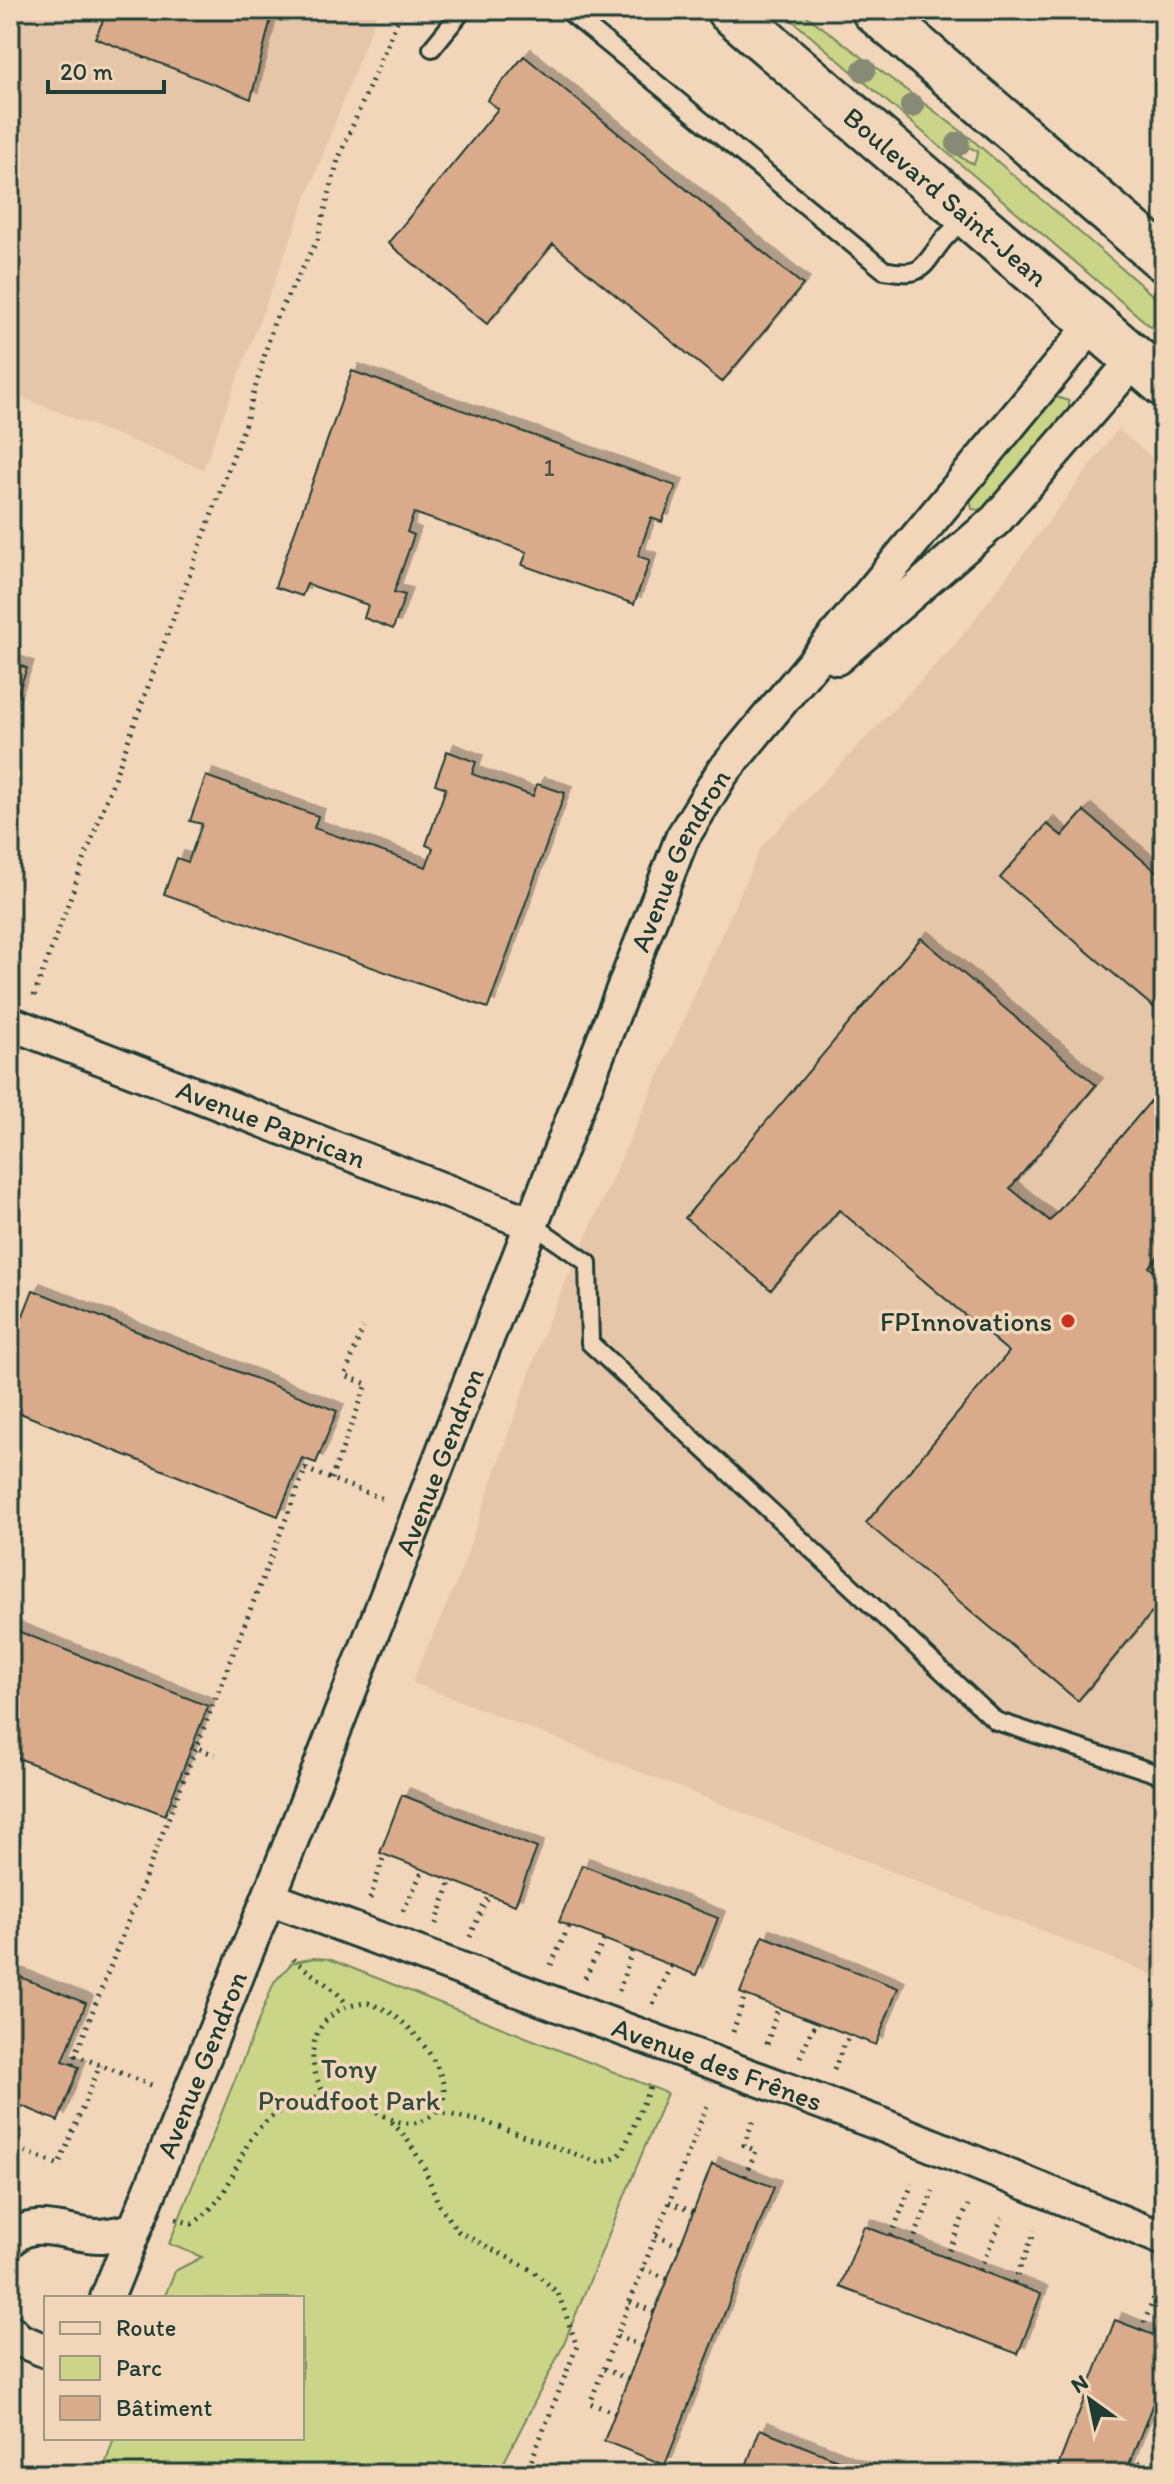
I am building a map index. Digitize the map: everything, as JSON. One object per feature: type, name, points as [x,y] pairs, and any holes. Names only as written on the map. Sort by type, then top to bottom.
[{"type":"main road","name":"Boulevard Saint-Jean","points":[[729,10],[1150,372]]},
{"type":"main road","points":[[874,10],[1164,259]]},
{"type":"street","name":"Avenue Gendron","points":[[108,2296],[269,1898],[682,838],[706,794],[1094,323]]},
{"type":"street","name":"Avenue Gendron","points":[[777,710],[987,530],[1150,372]]},
{"type":"street","name":"Avenue Paprican","points":[[10,1023],[532,1224]]},
{"type":"street","name":"Avenue des Frênes","points":[[269,1898],[877,2123],[1164,2239]]},
{"type":"street","points":[[12,2234],[45,2227],[101,2236],[133,2230]]},
{"type":"street","points":[[10,2331],[19,2340],[44,2350]]},
{"type":"lane","points":[[432,48],[463,10]]},
{"type":"lane","points":[[567,10],[884,270],[903,274],[927,265],[944,239],[969,215]]},
{"type":"lane","points":[[532,1224],[588,1263],[590,1343],[996,1721],[1164,1776]]},
{"type":"path","points":[[33,1001],[245,424],[270,332],[317,241],[338,160],[402,10]]},
{"type":"path","points":[[331,1479],[367,1384],[345,1376],[363,1328]]},
{"type":"path","points":[[72,2064],[309,1460]]},
{"type":"path","points":[[305,1469],[391,1502]]},
{"type":"path","points":[[194,1747],[215,1755]]},
{"type":"path","points":[[368,1904],[386,1857]]},
{"type":"path","points":[[400,1917],[419,1871]]},
{"type":"path","points":[[434,1930],[454,1882]]},
{"type":"path","points":[[484,1893],[485,1902]]},
{"type":"path","points":[[468,1943],[485,1902],[491,1896]]},
{"type":"path","points":[[547,1974],[566,1925]]},
{"type":"path","points":[[581,1987],[600,1938]]},
{"type":"path","points":[[615,2001],[635,1952]]},
{"type":"path","points":[[293,1959],[306,1973],[337,1991],[346,2004]]},
{"type":"path","points":[[664,1962],[665,1972]]},
{"type":"path","points":[[649,2014],[665,1972],[671,1965]]},
{"type":"path","points":[[728,2045],[747,1998]]},
{"type":"path","points":[[325,2095],[311,2064],[313,2046],[321,2027],[333,2012],[346,2004],[368,2003],[389,2011],[407,2025],[442,2075],[444,2095],[437,2112]]},
{"type":"path","points":[[762,2058],[782,2009]]},
{"type":"path","points":[[811,2020],[812,2029]]},
{"type":"path","points":[[795,2071],[812,2029],[818,2023]]},
{"type":"path","points":[[844,2033],[845,2042]]},
{"type":"path","points":[[829,2084],[845,2042],[851,2036]]},
{"type":"path","points":[[75,2055],[161,2089]]},
{"type":"path","points":[[10,2146],[59,2165],[100,2065]]},
{"type":"path","points":[[392,2122],[413,2123],[437,2112],[485,2122],[598,2162],[619,2156],[624,2149],[652,2082]]},
{"type":"path","points":[[176,2218],[192,2224],[218,2201],[252,2134],[268,2117],[292,2104],[325,2095],[356,2098],[392,2122],[423,2165],[439,2205],[459,2232],[532,2270],[558,2293],[577,2346],[526,2474]]},
{"type":"path","points":[[615,2413],[590,2403],[708,2103]]},
{"type":"path","points":[[10,2131],[20,2105]]},
{"type":"path","points":[[745,2176],[756,2151],[744,2145],[753,2121]]},
{"type":"path","points":[[891,2236],[912,2184]]},
{"type":"path","points":[[912,2244],[933,2191]]},
{"type":"path","points":[[669,2202],[693,2212]]},
{"type":"path","points":[[946,2258],[968,2205]]},
{"type":"path","points":[[980,2270],[1002,2218]]},
{"type":"path","points":[[1014,2283],[1035,2231]]},
{"type":"path","points":[[656,2236],[680,2246]]},
{"type":"path","points":[[643,2269],[667,2278]]},
{"type":"path","points":[[1141,2330],[1161,2281]]},
{"type":"path","points":[[630,2302],[654,2312]]},
{"type":"path","points":[[617,2336],[641,2346]]},
{"type":"path","points":[[604,2369],[628,2379]]},
{"type":"path","points":[[1145,2424],[1164,2432]]},
{"type":"path","points":[[1131,2459],[1164,2471]]},
{"type":"shaded area","points":[[10,10],[378,10],[203,469],[10,393]]},
{"type":"shaded area","points":[[1118,429],[1164,468],[1164,1979],[412,1682],[458,1579],[546,1326],[761,847],[955,645]]},
{"type":"green space","points":[[780,10],[799,10],[969,137],[1164,305],[1164,338]],"holes":[[[966,146],[978,151],[974,164],[960,157]]]},
{"type":"green space","points":[[1056,397],[1069,401],[1069,414],[984,511],[972,509],[970,497]]},
{"type":"green space","name":"Tony Proudfoot Park","points":[[314,1958],[329,1959],[667,2093],[562,2348],[498,2474],[102,2474],[113,2440],[304,2440],[304,2296],[165,2296],[175,2271],[202,2257],[169,2244],[274,1982],[292,1963]]},
{"type":"building","points":[[108,10],[273,10],[251,99],[95,38]]},
{"type":"building","points":[[524,56],[803,285],[722,382],[553,244],[487,324],[388,243],[498,109],[487,100]]},
{"type":"building","points":[[352,371],[676,486],[662,522],[651,518],[638,556],[650,560],[634,604],[522,565],[527,552],[414,513],[407,532],[414,535],[394,592],[405,595],[393,629],[364,618],[368,605],[307,584],[302,596],[275,587]]},
{"type":"building","points":[[10,662],[27,668],[10,714]]},
{"type":"building","points":[[447,751],[476,762],[472,774],[533,796],[537,784],[565,793],[488,1008],[164,894],[177,858],[188,862],[202,824],[190,821],[206,776],[318,816],[314,828],[426,867],[433,848],[426,845],[446,788],[435,784]]},
{"type":"building","points":[[1084,811],[1164,878],[1164,1016],[1000,878],[1047,824],[1062,836]]},
{"type":"building","name":"FPInnovations","points":[[921,938],[1096,1085],[1010,1188],[1050,1221],[1164,1085],[1164,1249],[1149,1267],[1164,1280],[1164,1598],[1078,1701],[866,1523],[1009,1352],[839,1210],[771,1290],[685,1218]]},
{"type":"building","points":[[33,1290],[337,1411],[316,1463],[302,1458],[278,1516],[10,1409],[10,1371],[19,1349],[11,1346]]},
{"type":"building","points":[[10,1628],[208,1706],[165,1815],[10,1755]]},
{"type":"building","points":[[402,1795],[537,1848],[515,1905],[380,1853]]},
{"type":"building","points":[[582,1865],[718,1918],[696,1975],[559,1922]]},
{"type":"building","points":[[763,1936],[898,1988],[876,2045],[740,1993]]},
{"type":"building","points":[[10,1973],[86,2003],[63,2061],[79,2067],[58,2121],[10,2101]]},
{"type":"building","points":[[712,2164],[774,2187],[665,2465],[604,2441]]},
{"type":"building","points":[[864,2226],[1041,2294],[1018,2354],[840,2287]]},
{"type":"building","points":[[1115,2320],[1164,2339],[1164,2374],[1145,2424],[1125,2474],[1055,2474]]},
{"type":"building","points":[[760,2429],[873,2474],[743,2474]]},
{"type":"place","name":"FPInnovations","points":[[1068,1321]]}]
